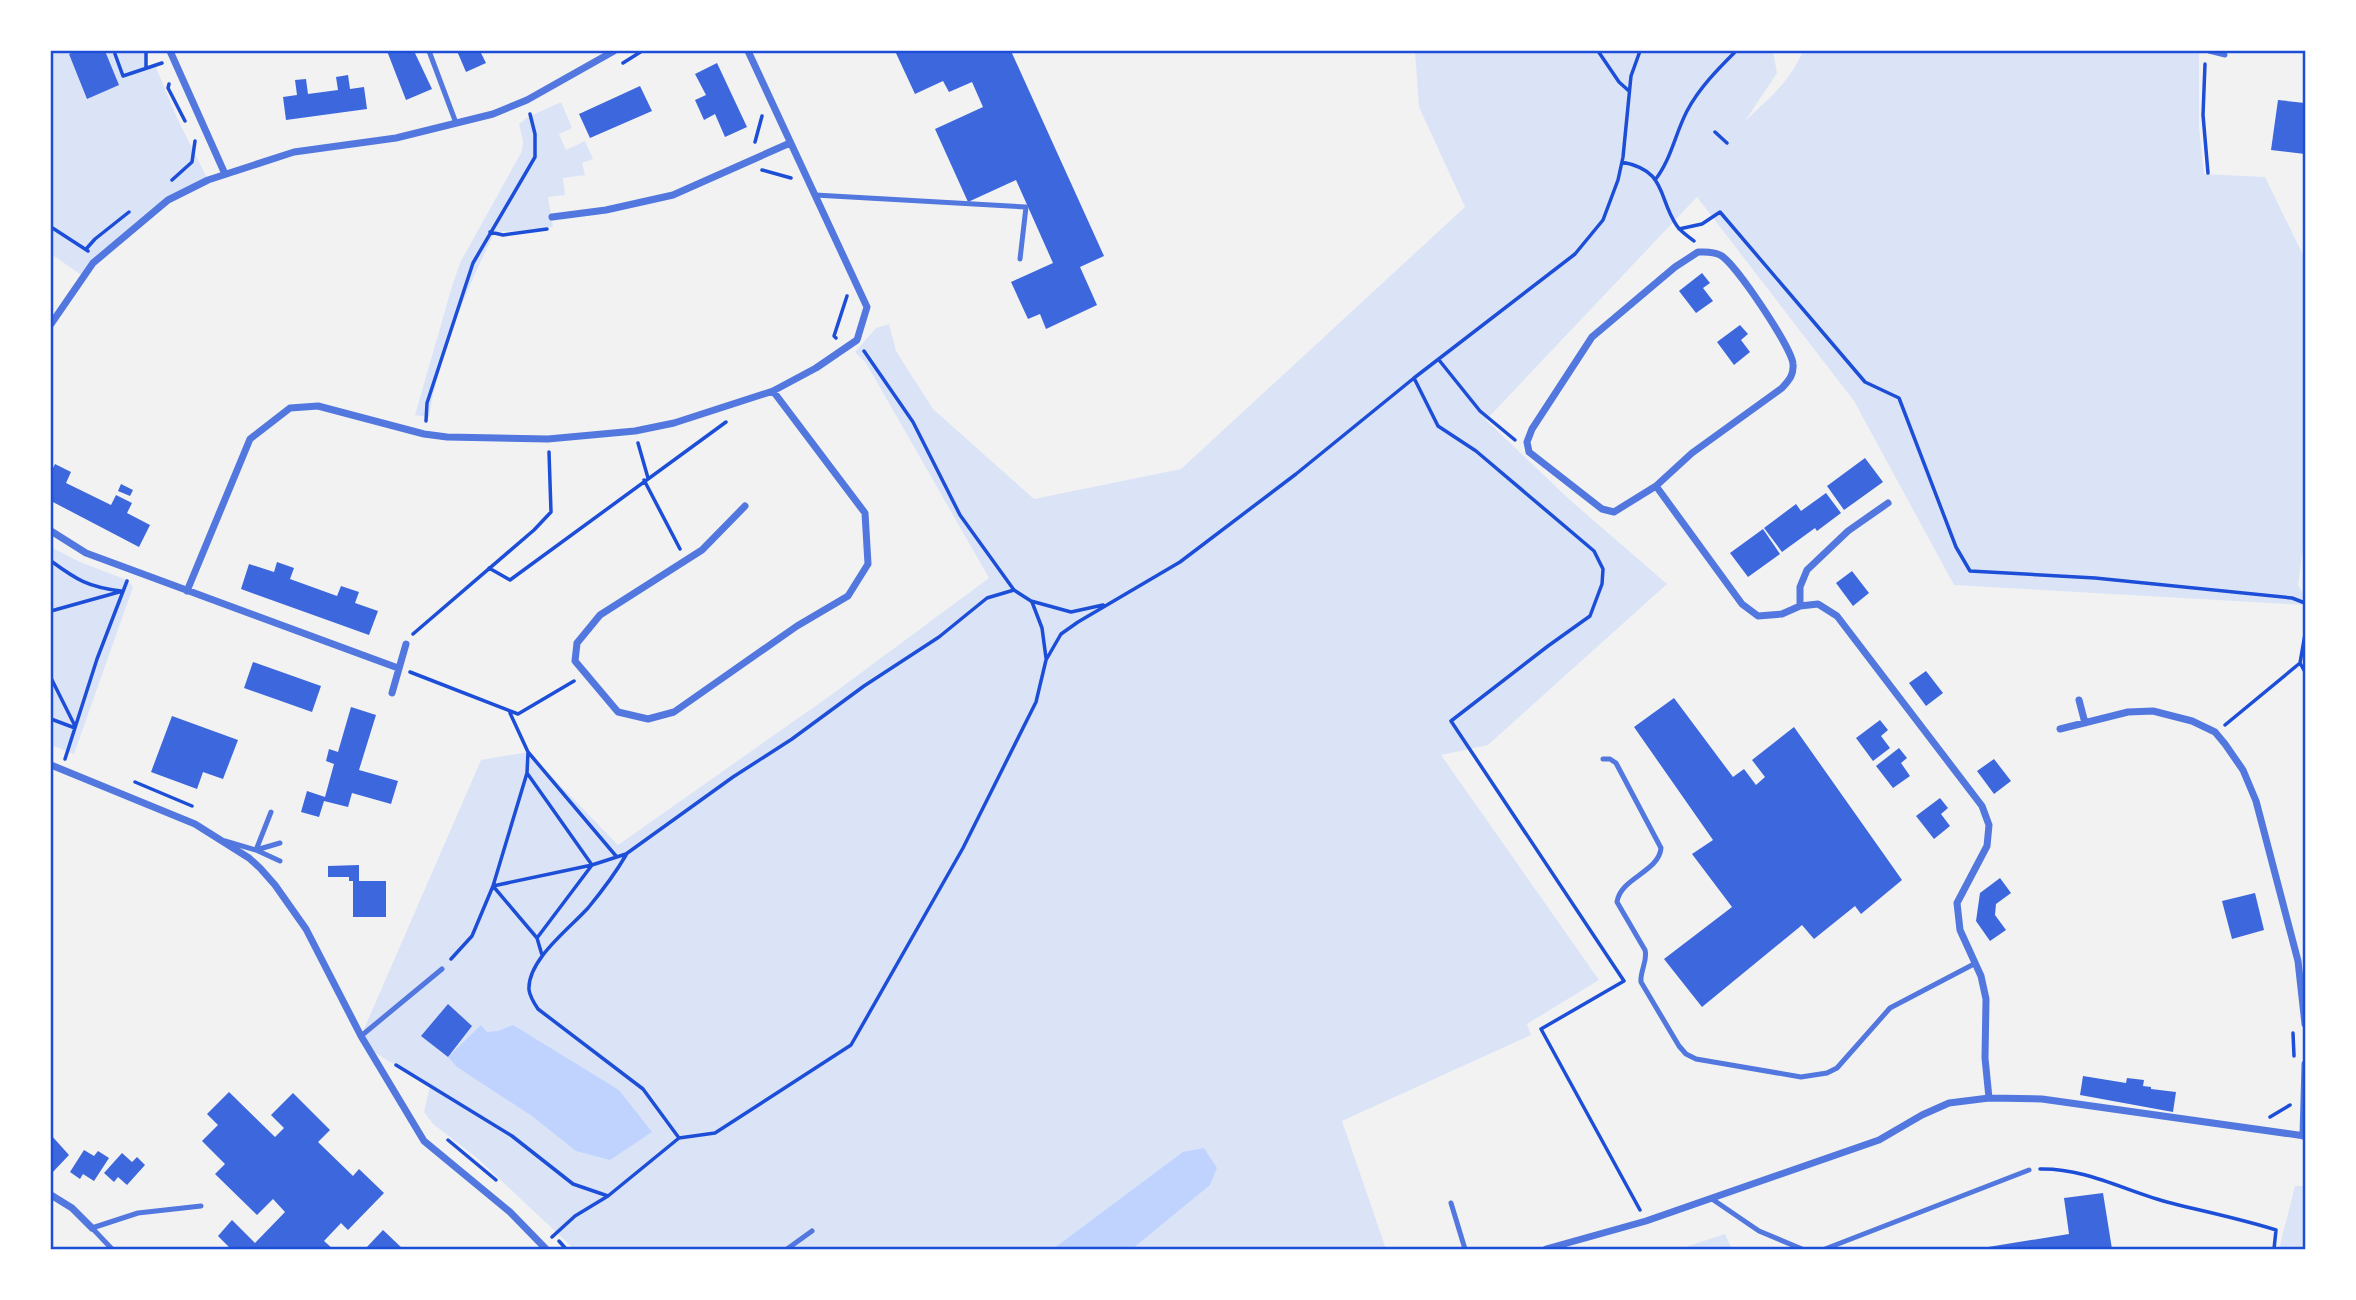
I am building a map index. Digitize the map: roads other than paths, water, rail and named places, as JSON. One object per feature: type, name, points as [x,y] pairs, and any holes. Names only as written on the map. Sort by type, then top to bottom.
[{"type":"street","points":[[170,51],[225,174]]},
{"type":"street","points":[[51,324],[93,263],[168,200],[225,174],[294,152],[396,138],[493,114],[527,100],[614,51]]},
{"type":"street","points":[[187,591],[250,439],[290,408],[318,406],[424,434],[495,439],[548,439],[635,431],[674,423],[773,391],[816,368],[857,340],[867,307],[748,51]]},
{"type":"street","points":[[552,217],[606,210],[673,195],[790,143]]},
{"type":"street","points":[[1698,252],[1721,255],[1734,267],[1784,339],[1793,362],[1792,377],[1782,388],[1692,453],[1656,486],[1614,512],[1602,509],[1529,452],[1527,442],[1532,429],[1592,337],[1689,256],[1698,252]]},
{"type":"street","points":[[745,506],[702,550],[600,615],[577,643],[575,661],[618,712],[648,719],[674,712],[797,625],[848,596],[868,564],[865,513],[773,391]]},
{"type":"street","points":[[1656,486],[1742,604],[1758,616],[1782,614],[1800,606],[1818,604],[1837,616],[1982,806],[1989,825],[1987,846],[1957,902],[1959,930],[1981,976],[1986,999],[1985,1058],[1989,1098]]},
{"type":"street","points":[[1800,606],[1800,587],[1807,570],[1848,531],[1888,503]]},
{"type":"street","points":[[51,531],[86,553],[398,668]]},
{"type":"street","points":[[392,693],[405,644]]},
{"type":"street","points":[[2079,699],[2085,723]]},
{"type":"street","points":[[2060,729],[2127,712],[2153,711],[2192,721],[2215,732],[2225,744],[2243,770],[2256,801],[2298,961],[2305,1024]]},
{"type":"street","points":[[51,765],[168,811],[220,839],[249,859],[275,884],[306,929],[361,1036],[424,1141],[510,1212],[545,1248]]},
{"type":"street","points":[[1546,1249],[1646,1221],[1879,1140],[1922,1115],[1950,1103],[1989,1098],[2042,1099],[2304,1136],[2305,1064]]},
{"type":"street","points":[[51,1195],[72,1208],[92,1228]]},
{"type":"lane","points":[[429,51],[456,123]]},
{"type":"lane","points":[[2209,51],[2225,55]]},
{"type":"lane","points":[[815,195],[1026,207],[1020,259]]},
{"type":"lane","points":[[1604,759],[1616,763],[1661,848],[1659,858],[1619,893],[1617,902],[1646,950],[1646,959],[1640,971],[1641,982],[1686,1054],[1696,1059],[1801,1077],[1827,1073],[1837,1068],[1890,1008],[1974,964]]},
{"type":"lane","points":[[256,850],[271,812]]},
{"type":"lane","points":[[220,839],[280,861]]},
{"type":"lane","points":[[256,850],[280,843]]},
{"type":"lane","points":[[361,1036],[442,969]]},
{"type":"lane","points":[[1825,1249],[2029,1170]]},
{"type":"lane","points":[[1712,1199],[1759,1231],[1802,1249]]},
{"type":"lane","points":[[1451,1203],[1465,1249]]},
{"type":"lane","points":[[112,1249],[92,1228],[138,1213],[201,1206]]},
{"type":"lane","points":[[787,1249],[812,1231]]},
{"type":"water","points":[[481,1025],[487,1032],[513,1025],[619,1090],[652,1132],[610,1160],[576,1151],[532,1116],[457,1067],[448,1057]]},
{"type":"water","points":[[1204,1148],[1217,1168],[1210,1185],[1132,1249],[1053,1249],[1183,1152]]}]
